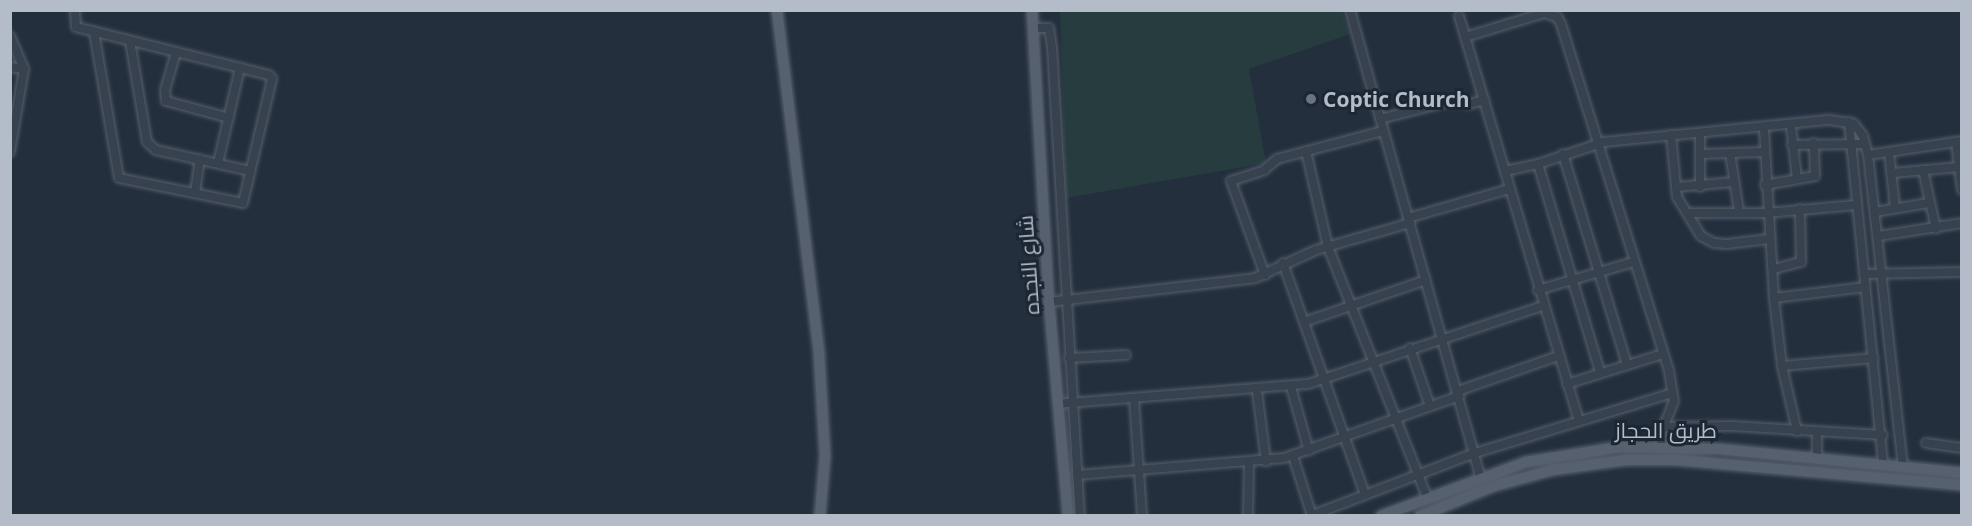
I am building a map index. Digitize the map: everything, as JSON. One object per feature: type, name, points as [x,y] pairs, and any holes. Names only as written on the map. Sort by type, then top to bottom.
[{"type":"main road","points":[[777,10],[819,354],[825,456],[820,516]]},
{"type":"main road","name":"شارع النجده","points":[[1032,10],[1057,405],[1068,516]]},
{"type":"main road","name":"طريق الحجاز","points":[[1381,516],[1481,478],[1552,456],[1661,446],[1817,457],[1962,473]]},
{"type":"main road","name":"طريق الحجاز","points":[[1420,516],[1494,486],[1552,470],[1624,460],[1677,460],[1962,485]]},
{"type":"street","points":[[75,10],[74,25],[94,32],[269,75],[272,79],[243,203],[119,178],[94,32]]},
{"type":"street","points":[[1350,10],[1481,478]]},
{"type":"street","points":[[1466,37],[1544,13],[1557,17],[1599,143],[1633,262],[1663,354],[1672,393],[1672,409],[1663,427],[1661,446]]},
{"type":"street","points":[[1459,16],[1542,306],[1579,421]]},
{"type":"street","points":[[1032,28],[1048,28],[1080,516]]},
{"type":"street","points":[[10,36],[24,69],[10,152]]},
{"type":"street","points":[[130,41],[147,142],[156,150],[250,171]]},
{"type":"street","points":[[176,52],[165,90],[166,101],[229,118]]},
{"type":"street","points":[[10,67],[24,69]]},
{"type":"street","points":[[218,163],[240,68]]},
{"type":"street","points":[[1380,119],[1454,99],[1470,104],[1484,100]]},
{"type":"street","points":[[1505,171],[1538,164],[1599,143],[1671,135],[1764,129],[1830,120],[1849,122],[1861,131],[1868,154],[1879,236],[1903,467]]},
{"type":"street","points":[[1849,122],[1882,435],[1883,464]]},
{"type":"street","points":[[1791,126],[1797,180]]},
{"type":"street","points":[[1764,129],[1763,152],[1769,239],[1774,269],[1774,298],[1782,366],[1797,431]]},
{"type":"street","points":[[1265,275],[1230,182],[1264,170],[1275,160],[1383,131]]},
{"type":"street","points":[[1700,133],[1702,154],[1700,187]]},
{"type":"street","points":[[1671,135],[1676,187],[1681,206],[1701,236],[1714,243],[1769,239]]},
{"type":"street","points":[[1868,154],[1959,141],[1962,190]]},
{"type":"street","points":[[1765,185],[1815,176],[1814,143]]},
{"type":"street","points":[[1792,145],[1865,144]]},
{"type":"street","points":[[1306,151],[1328,247],[1354,305],[1427,497]]},
{"type":"street","points":[[1702,154],[1763,152]]},
{"type":"street","points":[[1889,152],[1895,207]]},
{"type":"street","points":[[1730,153],[1739,211]]},
{"type":"street","points":[[1563,154],[1627,364]]},
{"type":"street","points":[[195,192],[200,159]]},
{"type":"street","points":[[1538,164],[1600,372]]},
{"type":"street","points":[[1893,173],[1959,167]]},
{"type":"street","points":[[1923,170],[1928,203],[1936,230]]},
{"type":"street","points":[[1676,187],[1700,187],[1734,182]]},
{"type":"street","points":[[1050,302],[1265,275],[1283,263],[1328,247],[1509,189]]},
{"type":"street","points":[[1875,212],[1928,203]]},
{"type":"street","points":[[1687,213],[1739,211],[1767,213],[1856,205]]},
{"type":"street","points":[[1774,269],[1801,262],[1800,209]]},
{"type":"street","points":[[1879,236],[1936,230],[1962,223]]},
{"type":"street","points":[[1538,290],[1633,262]]},
{"type":"street","points":[[1283,263],[1365,495]]},
{"type":"street","points":[[1864,274],[1962,272]]},
{"type":"street","points":[[1304,322],[1426,280]]},
{"type":"street","points":[[1774,298],[1865,287]]},
{"type":"street","points":[[1057,405],[1291,387],[1325,380],[1442,337],[1542,306]]},
{"type":"street","points":[[1410,348],[1430,406]]},
{"type":"street","points":[[1567,384],[1663,354]]},
{"type":"street","points":[[1069,358],[1126,356]]},
{"type":"street","points":[[1077,475],[1266,461],[1293,456],[1558,356]]},
{"type":"street","points":[[1782,366],[1874,358]]},
{"type":"street","points":[[1291,387],[1309,451]]},
{"type":"street","points":[[1257,391],[1266,461]]},
{"type":"street","points":[[1293,456],[1311,515],[1475,453],[1672,393]]},
{"type":"street","points":[[1134,398],[1142,516]]},
{"type":"street","points":[[1663,427],[1732,426],[1817,434],[1882,435]]},
{"type":"street","points":[[1817,434],[1817,457]]},
{"type":"street","points":[[1926,443],[1962,448]]},
{"type":"street","points":[[1248,516],[1249,462]]},
{"type":"green space","points":[[1060,11],[1342,11],[1350,34],[1249,69],[1266,163],[1066,198]]},
{"type":"place","name":"Coptic Church","points":[[1311,99]]}]
